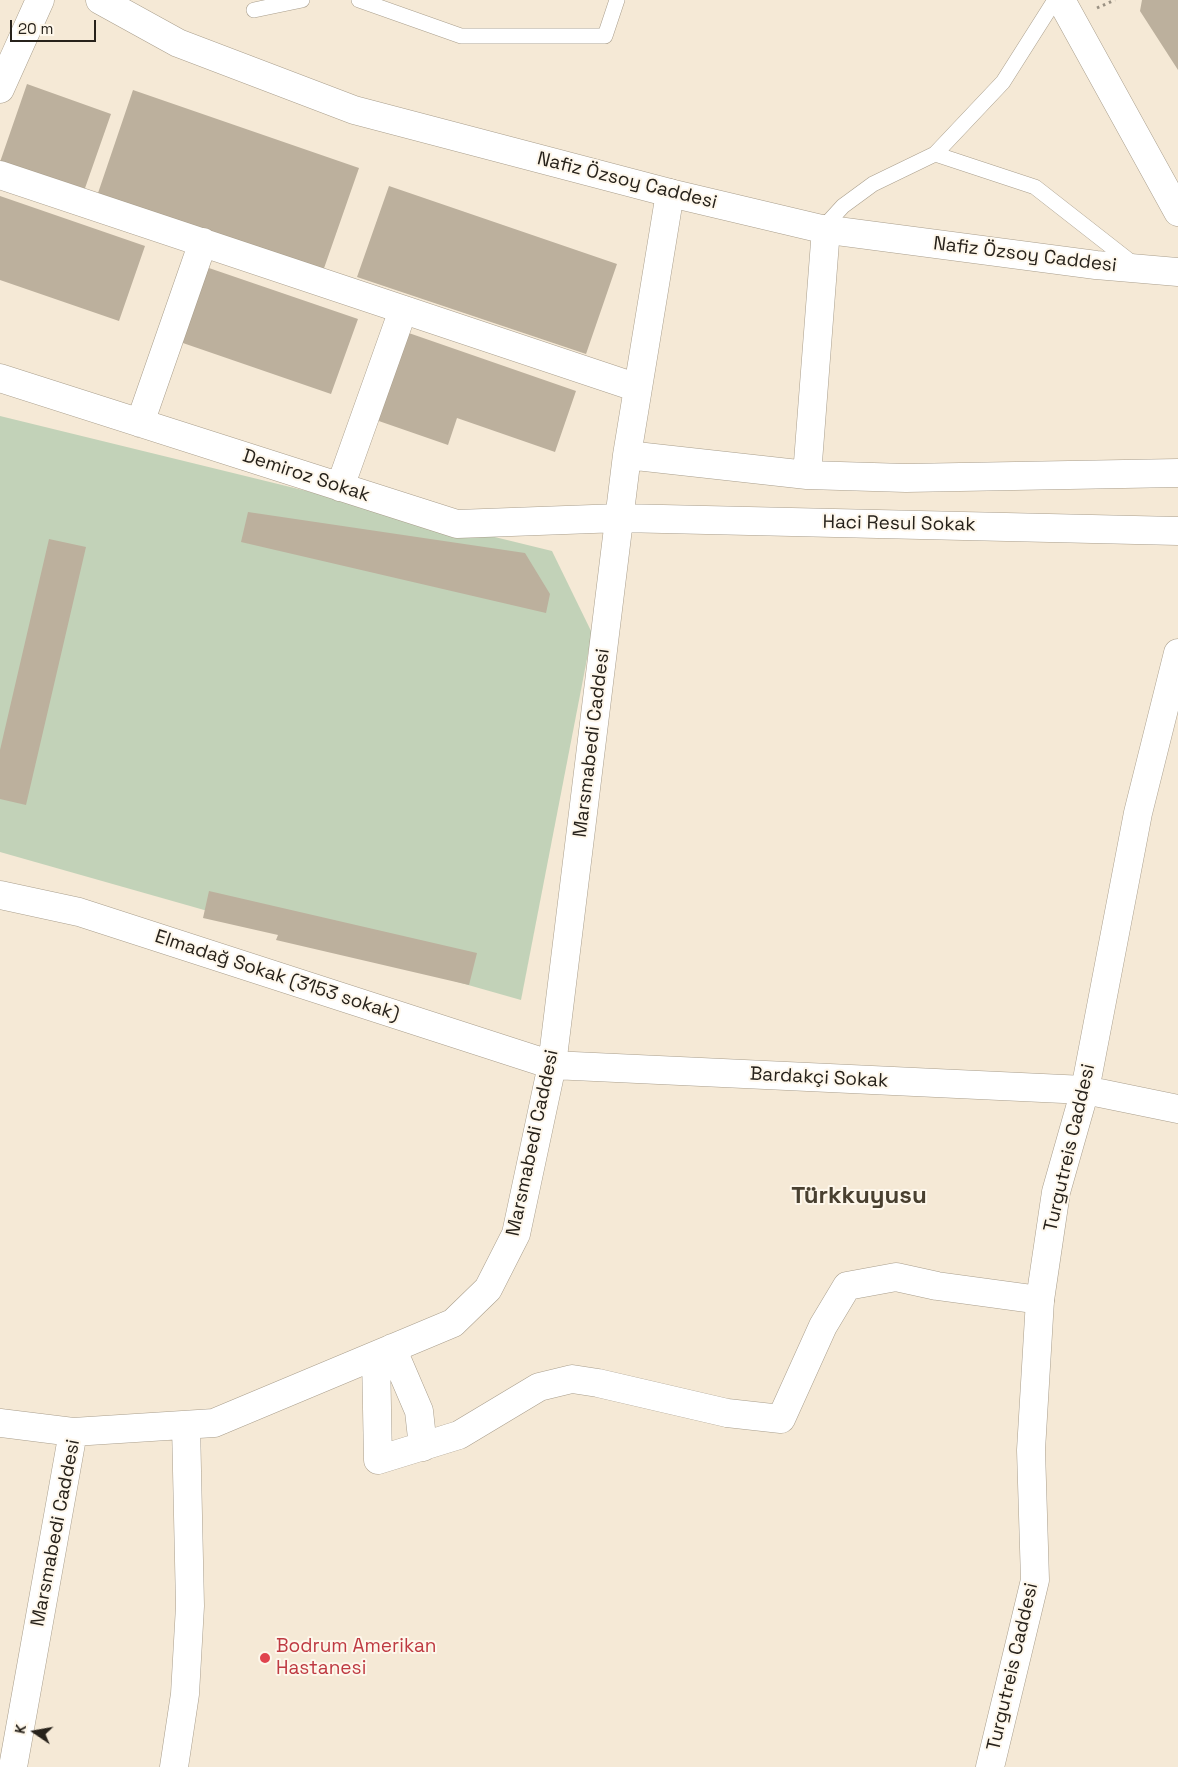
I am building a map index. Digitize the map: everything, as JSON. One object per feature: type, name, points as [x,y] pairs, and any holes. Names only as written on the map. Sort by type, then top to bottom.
[{"type":"street","points":[[0,88],[40,0]]},
{"type":"street","name":"Nafiz Özsoy Caddesi","points":[[100,0],[178,43],[354,110],[670,193],[824,229],[1096,265],[1178,272]]},
{"type":"street","points":[[1061,0],[1178,212]]},
{"type":"street","points":[[0,175],[638,388]]},
{"type":"street","name":"Marsmabedi Caddesi","points":[[13,1767],[74,1432],[214,1423],[453,1324],[488,1290],[516,1234],[552,1065],[627,455],[670,193]]},
{"type":"street","points":[[807,475],[824,229]]},
{"type":"street","points":[[140,423],[204,242]]},
{"type":"street","points":[[340,487],[403,310]]},
{"type":"street","name":"Demiroz Sokak","points":[[0,378],[457,524],[620,518]]},
{"type":"street","points":[[627,455],[807,475],[906,478],[1178,473]]},
{"type":"street","name":"Haci Resul Sokak","points":[[620,518],[1178,531]]},
{"type":"street","name":"Turgutreis Caddesi","points":[[990,1767],[1035,1580],[1031,1450],[1040,1300],[1056,1192],[1085,1090],[1138,813],[1178,653]]},
{"type":"street","name":"Elmadağ Sokak (3153 sokak)","points":[[0,895],[79,912],[552,1065]]},
{"type":"street","name":"Bardakçi Sokak","points":[[552,1065],[1085,1090],[1178,1108]]},
{"type":"street","points":[[384,1352],[378,1460],[459,1435],[539,1387],[572,1379],[598,1383],[727,1413],[781,1419],[823,1326],[847,1286],[896,1277],[938,1286],[1040,1300]]},
{"type":"street","points":[[384,1352],[419,1411],[423,1446]]},
{"type":"street","points":[[0,1423],[74,1432]]},
{"type":"street","points":[[174,1767],[185,1694],[190,1606],[186,1425]]},
{"type":"lane","points":[[254,10],[302,0]]},
{"type":"lane","points":[[359,0],[461,36],[605,36],[617,0]]},
{"type":"lane","points":[[824,229],[844,206],[873,184],[935,154],[1002,82],[1055,0]]},
{"type":"lane","points":[[935,154],[1035,187],[1138,268]]},
{"type":"green space","points":[[0,416],[552,551],[592,633],[521,1000],[0,852]]},
{"type":"building","points":[[1142,0],[1178,0],[1178,70],[1140,11]]},
{"type":"building","points":[[27,84],[111,114],[84,191],[0,162]]},
{"type":"building","points":[[133,90],[359,168],[322,274],[97,196]]},
{"type":"building","points":[[389,186],[617,264],[586,354],[357,277]]},
{"type":"building","points":[[0,196],[145,246],[119,321],[0,280]]},
{"type":"building","points":[[206,267],[358,319],[331,394],[180,342]]},
{"type":"building","points":[[403,331],[576,391],[555,452],[457,418],[448,445],[373,419]]},
{"type":"building","points":[[248,512],[525,553],[550,594],[546,613],[241,542]]},
{"type":"building","points":[[49,539],[86,547],[26,805],[0,799],[0,750]]},
{"type":"building","points":[[209,891],[477,953],[469,985],[276,940],[278,935],[203,918]]},
{"type":"place","name":"Bodrum Amerikan Hastanesi","points":[[265,1658]]},
{"type":"district","name":"Türkkuyusu","points":[[859,1196]]}]
